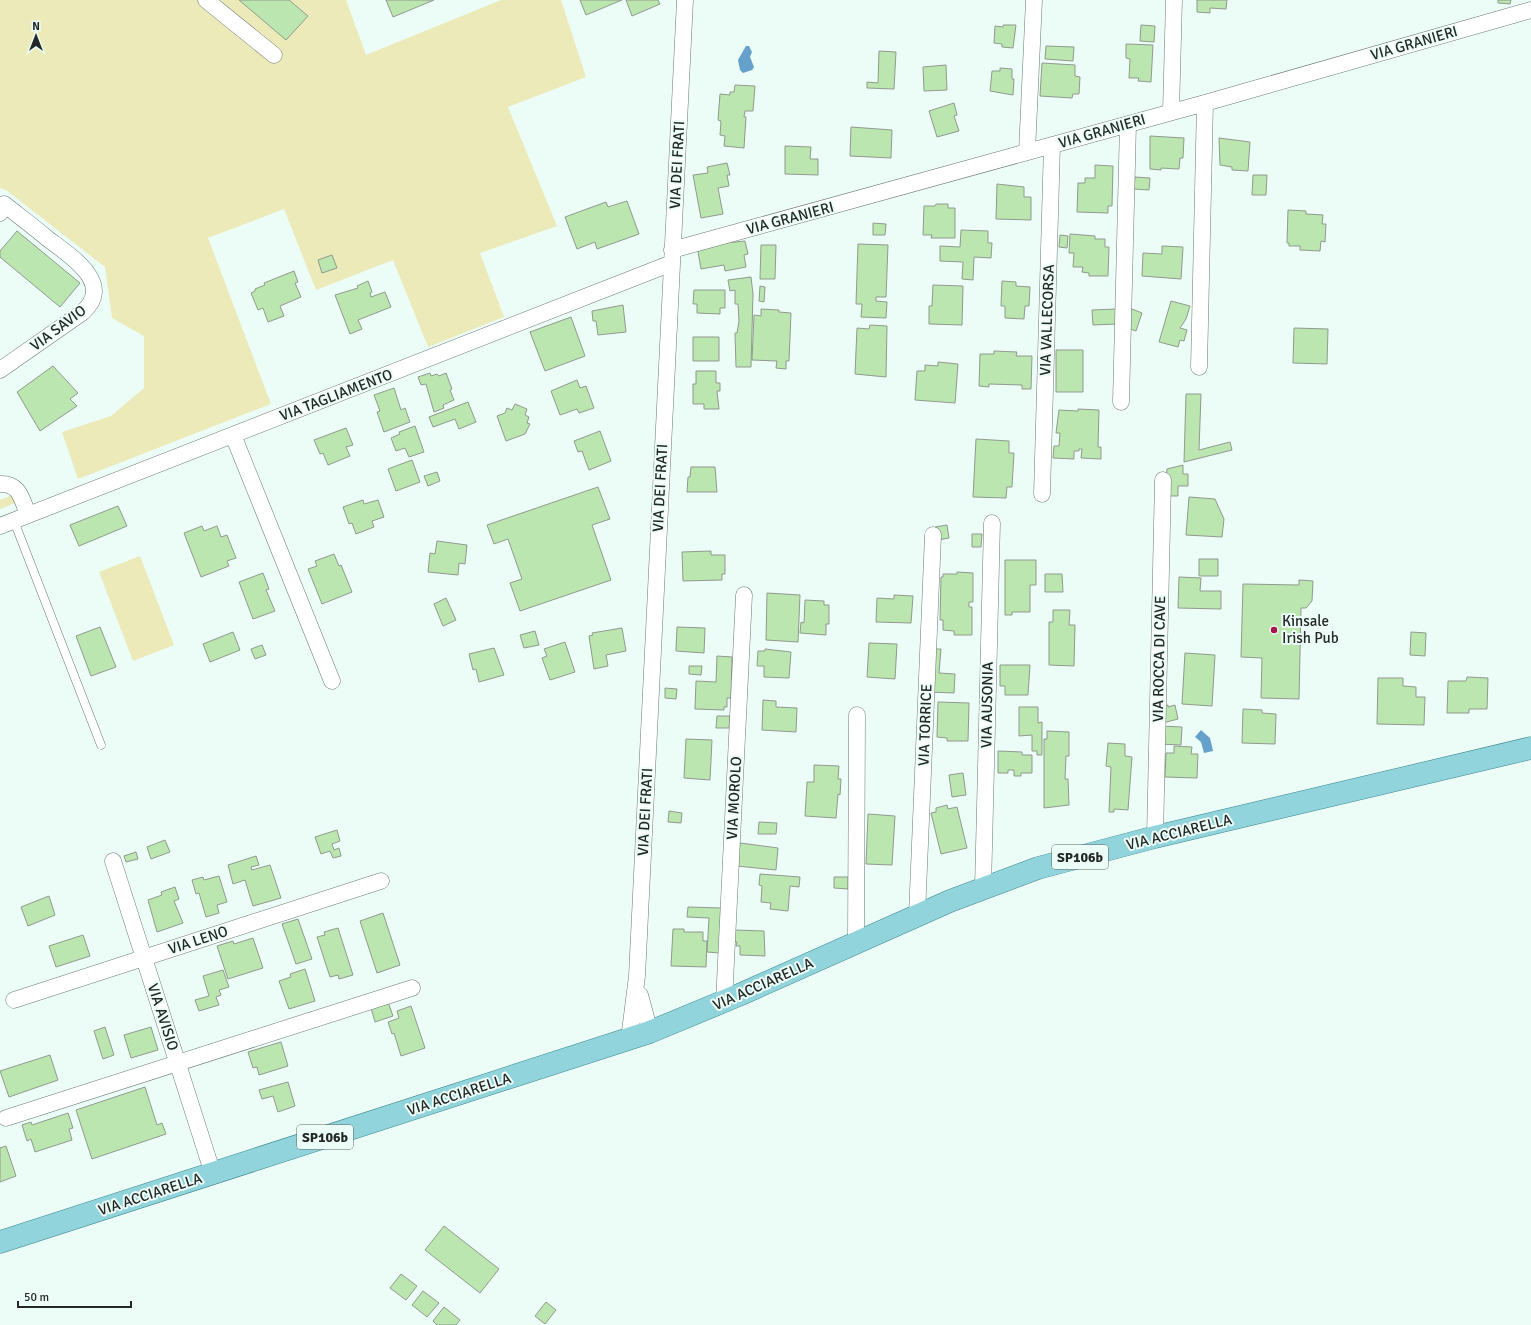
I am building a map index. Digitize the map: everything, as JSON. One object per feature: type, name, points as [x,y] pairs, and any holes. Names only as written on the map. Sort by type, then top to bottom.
[{"type":"main road","name":"VIA ACCIARELLA","points":[[0,1242],[650,1032],[724,1002],[917,915],[983,888],[1050,865],[1155,837],[1531,748]]},
{"type":"street","points":[[206,0],[274,55]]},
{"type":"street","name":"VIA DEI FRATI","points":[[629,1039],[634,1011],[636,976],[685,0]]},
{"type":"street","points":[[1027,152],[1034,0]]},
{"type":"street","points":[[1172,112],[1174,0]]},
{"type":"street","name":"VIA GRANIERI","points":[[672,256],[1027,152],[1205,103],[1522,8]]},
{"type":"street","points":[[1199,367],[1205,103]]},
{"type":"street","points":[[1121,402],[1128,124]]},
{"type":"street","name":"VIA VALLECORSA","points":[[1042,494],[1052,145]]},
{"type":"street","name":"VIA SAVIO","points":[[0,214],[4,204],[76,259],[86,270],[94,288],[93,299],[83,312],[0,370]]},
{"type":"street","name":"VIA TAGLIAMENTO","points":[[14,521],[233,435],[672,256]]},
{"type":"street","points":[[233,435],[332,681]]},
{"type":"street","name":"VIA ROCCA DI CAVE","points":[[1155,837],[1163,480]]},
{"type":"street","points":[[0,484],[12,485],[18,489],[14,521]]},
{"type":"street","name":"VIA AUSONIA","points":[[983,888],[992,523]]},
{"type":"street","name":"VIA TORRICE","points":[[917,915],[933,535]]},
{"type":"street","name":"VIA MOROLO","points":[[724,1002],[744,595]]},
{"type":"street","points":[[856,942],[857,715]]},
{"type":"street","name":"VIA AVISIO","points":[[113,861],[213,1174]]},
{"type":"street","name":"VIA LENO","points":[[14,1000],[382,880]]},
{"type":"street","name":"VIA DEI FRATI","points":[[636,976],[642,1008],[650,1032]]},
{"type":"street","points":[[6,1118],[412,988]]},
{"type":"lane","points":[[14,521],[101,745]]},
{"type":"shaded area","points":[[0,0],[346,0],[366,55],[501,0],[561,0],[586,77],[508,107],[557,226],[480,253],[504,317],[428,347],[393,260],[316,290],[284,209],[208,238],[271,404],[78,479],[62,432],[111,416],[144,388],[144,336],[112,318],[105,267],[6,190],[0,188]]},
{"type":"shaded area","points":[[12,495],[15,503],[0,509],[0,500]]},
{"type":"shaded area","points":[[140,556],[174,645],[133,661],[99,572]]},
{"type":"water","points":[[746,46],[749,46],[752,52],[750,57],[754,67],[752,70],[743,73],[740,70],[738,60]]},
{"type":"water","points":[[1201,730],[1210,738],[1213,751],[1204,753],[1201,742],[1195,737]]},
{"type":"building","points":[[239,0],[289,0],[308,16],[286,40]]},
{"type":"building","points":[[386,0],[434,0],[393,17]]},
{"type":"building","points":[[580,0],[622,0],[586,15]]},
{"type":"building","points":[[626,0],[658,0],[660,4],[632,16]]},
{"type":"building","points":[[1197,0],[1227,0],[1226,9],[1210,8],[1210,13],[1197,12]]},
{"type":"building","points":[[1498,0],[1511,0],[1510,4],[1498,3]]},
{"type":"building","points":[[1003,25],[1016,25],[1013,48],[1002,47],[1002,44],[994,43],[995,26],[1003,27]]},
{"type":"building","points":[[1141,25],[1155,26],[1154,42],[1140,41]]},
{"type":"building","points":[[1126,44],[1153,45],[1151,82],[1138,81],[1139,78],[1129,78],[1130,59],[1126,58]]},
{"type":"building","points":[[1046,46],[1074,47],[1073,61],[1045,59]]},
{"type":"building","points":[[879,51],[896,52],[894,89],[867,88],[867,82],[878,83]]},
{"type":"building","points":[[1042,63],[1075,65],[1075,76],[1080,77],[1079,94],[1073,94],[1072,98],[1040,96]]},
{"type":"building","points":[[946,65],[947,90],[924,91],[923,67]]},
{"type":"building","points":[[1000,68],[1012,69],[1012,79],[1014,79],[1013,95],[990,91],[992,71],[1000,71]]},
{"type":"building","points":[[735,85],[755,86],[753,111],[745,111],[744,148],[724,146],[725,136],[720,135],[721,121],[718,120],[720,94],[730,95],[730,92],[734,92]]},
{"type":"building","points":[[954,103],[957,115],[954,116],[959,131],[937,137],[929,111]]},
{"type":"building","points":[[851,127],[892,130],[891,158],[850,156]]},
{"type":"building","points":[[1150,136],[1184,138],[1183,158],[1180,158],[1179,169],[1150,169]]},
{"type":"building","points":[[1219,138],[1250,142],[1248,171],[1232,170],[1232,167],[1220,165]]},
{"type":"building","points":[[785,146],[811,147],[810,159],[818,159],[818,175],[785,174]]},
{"type":"building","points":[[727,163],[730,175],[727,175],[729,186],[718,188],[723,214],[701,218],[693,175],[708,173],[707,167]]},
{"type":"building","points":[[1095,165],[1113,166],[1112,206],[1108,206],[1108,213],[1077,212],[1078,183],[1085,183],[1085,178],[1095,178]]},
{"type":"building","points":[[1253,175],[1267,175],[1266,195],[1252,195]]},
{"type":"building","points":[[1135,177],[1150,178],[1149,190],[1134,189]]},
{"type":"building","points":[[997,184],[1024,187],[1024,197],[1031,197],[1031,220],[996,219]]},
{"type":"building","points":[[627,201],[639,234],[597,249],[595,242],[577,249],[565,217],[606,202],[608,207]]},
{"type":"building","points":[[936,204],[948,204],[948,208],[955,208],[955,238],[931,238],[932,235],[923,235],[924,206],[935,206]]},
{"type":"building","points":[[1288,210],[1306,211],[1306,214],[1323,215],[1322,224],[1326,224],[1325,242],[1321,241],[1320,251],[1300,250],[1300,246],[1289,246],[1289,243],[1287,243]]},
{"type":"building","points":[[873,223],[886,224],[885,235],[873,235]]},
{"type":"building","points":[[961,230],[988,231],[988,243],[992,243],[991,258],[974,257],[973,280],[962,279],[963,262],[940,261],[940,246],[960,247]]},
{"type":"building","points":[[17,231],[80,283],[60,307],[0,257],[0,251]]},
{"type":"building","points":[[1070,234],[1095,236],[1095,239],[1105,239],[1105,247],[1109,247],[1108,276],[1089,276],[1089,273],[1082,272],[1083,267],[1073,267],[1074,253],[1069,253]]},
{"type":"building","points":[[1060,235],[1068,236],[1067,248],[1059,247]]},
{"type":"building","points":[[745,241],[748,254],[744,255],[746,267],[725,271],[724,265],[701,269],[697,246]]},
{"type":"building","points":[[858,244],[888,245],[886,297],[876,297],[876,301],[887,302],[886,318],[861,317],[862,304],[856,304]]},
{"type":"building","points":[[761,245],[776,245],[775,279],[760,279]]},
{"type":"building","points":[[1162,246],[1183,247],[1181,279],[1142,276],[1143,253],[1162,254]]},
{"type":"building","points":[[332,255],[337,268],[322,273],[318,260]]},
{"type":"building","points":[[294,271],[298,282],[295,283],[301,297],[280,306],[284,316],[268,322],[263,308],[258,310],[251,293],[255,291],[255,289],[265,285],[264,283]]},
{"type":"building","points":[[751,277],[753,294],[751,367],[736,367],[735,333],[737,333],[739,321],[738,304],[735,304],[735,290],[730,291],[728,280]]},
{"type":"building","points":[[368,281],[372,292],[370,293],[371,297],[385,292],[391,307],[358,320],[362,329],[350,334],[335,295],[358,288],[357,286]]},
{"type":"building","points":[[1002,281],[1016,282],[1016,286],[1030,287],[1029,306],[1025,306],[1024,319],[1005,318],[1005,306],[1001,306]]},
{"type":"building","points":[[933,285],[963,286],[962,325],[929,324],[929,306],[932,306]]},
{"type":"building","points":[[760,286],[765,287],[764,302],[759,301]]},
{"type":"building","points":[[694,290],[725,290],[725,308],[720,308],[720,314],[697,313],[697,304],[693,304]]},
{"type":"building","points":[[1171,301],[1190,306],[1186,319],[1180,328],[1187,330],[1184,341],[1180,340],[1178,347],[1159,342]]},
{"type":"building","points":[[623,305],[626,332],[598,335],[596,321],[593,321],[592,311]]},
{"type":"building","points":[[761,309],[779,310],[779,312],[791,313],[789,361],[786,361],[786,369],[776,368],[777,361],[752,360],[754,315],[761,316]]},
{"type":"building","points":[[1116,309],[1117,324],[1093,325],[1092,310]]},
{"type":"building","points":[[1132,309],[1142,313],[1136,331],[1127,328]]},
{"type":"building","points":[[571,317],[585,356],[545,371],[530,332]]},
{"type":"building","points":[[870,325],[887,326],[886,377],[855,374],[857,328],[869,329]]},
{"type":"building","points":[[1294,328],[1328,329],[1327,364],[1293,363]]},
{"type":"building","points":[[693,337],[719,337],[719,361],[693,361]]},
{"type":"building","points":[[1056,350],[1083,350],[1083,392],[1056,392]]},
{"type":"building","points":[[994,351],[1017,352],[1016,356],[1032,356],[1031,389],[1022,389],[1022,385],[989,384],[989,387],[979,386],[980,354],[994,354]]},
{"type":"building","points":[[938,362],[958,364],[955,403],[915,400],[917,371],[925,371],[925,365],[938,366]]},
{"type":"building","points":[[53,366],[78,393],[70,399],[77,406],[40,431],[17,392]]},
{"type":"building","points":[[696,371],[716,371],[716,383],[720,383],[720,391],[717,391],[719,409],[704,409],[704,404],[693,404],[693,384],[696,384]]},
{"type":"building","points":[[430,373],[431,376],[437,374],[439,376],[446,373],[452,389],[450,390],[454,400],[443,405],[444,408],[434,412],[426,384],[421,385],[418,377]]},
{"type":"building","points":[[577,380],[580,388],[586,386],[594,408],[579,413],[577,409],[560,415],[551,391]]},
{"type":"building","points":[[394,388],[401,410],[405,408],[410,422],[384,432],[377,412],[380,411],[374,395]]},
{"type":"building","points":[[1186,394],[1201,394],[1199,450],[1230,442],[1232,450],[1184,462]]},
{"type":"building","points":[[468,402],[476,422],[459,429],[455,419],[433,427],[429,417]]},
{"type":"building","points":[[515,404],[527,409],[525,415],[529,417],[527,423],[530,424],[525,434],[506,441],[497,416],[505,413],[507,408],[512,410]]},
{"type":"building","points":[[1078,409],[1099,410],[1098,447],[1101,447],[1101,459],[1081,458],[1082,449],[1079,449],[1079,451],[1074,451],[1074,459],[1053,458],[1054,446],[1059,446],[1060,433],[1056,433],[1059,410],[1078,411]]},
{"type":"building","points":[[415,426],[424,452],[409,457],[405,448],[396,451],[391,438],[400,434],[399,432]]},
{"type":"building","points":[[346,428],[353,445],[346,447],[350,456],[328,465],[323,453],[320,454],[314,440]]},
{"type":"building","points":[[600,431],[611,461],[589,470],[582,451],[578,452],[574,441]]},
{"type":"building","points":[[976,439],[1009,441],[1009,453],[1014,453],[1012,487],[1007,487],[1006,498],[973,497]]},
{"type":"building","points":[[412,460],[420,482],[396,491],[388,469]]},
{"type":"building","points":[[1183,465],[1183,474],[1188,474],[1188,486],[1178,486],[1178,496],[1164,496],[1167,469]]},
{"type":"building","points":[[691,467],[715,467],[717,492],[687,492],[688,477],[690,477]]},
{"type":"building","points":[[437,472],[440,481],[428,486],[424,476]]},
{"type":"building","points":[[598,487],[610,519],[592,525],[611,580],[520,611],[510,583],[522,579],[508,539],[494,544],[487,525]]},
{"type":"building","points":[[1189,497],[1215,499],[1224,519],[1222,537],[1186,535]]},
{"type":"building","points":[[363,500],[364,504],[378,500],[384,517],[372,521],[374,527],[356,534],[352,523],[349,524],[343,507]]},
{"type":"building","points":[[118,506],[127,526],[79,546],[70,525]]},
{"type":"building","points":[[947,525],[949,538],[938,540],[935,527]]},
{"type":"building","points":[[202,526],[204,531],[217,526],[221,537],[227,535],[236,558],[227,561],[229,566],[201,577],[184,533]]},
{"type":"building","points":[[972,534],[982,534],[981,547],[972,547]]},
{"type":"building","points":[[437,541],[467,545],[465,564],[459,563],[458,575],[428,572],[430,553],[435,554]]},
{"type":"building","points":[[711,551],[711,555],[725,555],[725,574],[722,574],[722,580],[683,581],[682,552]]},
{"type":"building","points":[[334,554],[339,566],[341,565],[352,592],[322,604],[308,569],[317,566],[315,561]]},
{"type":"building","points":[[1199,559],[1218,559],[1218,576],[1199,576]]},
{"type":"building","points":[[1005,560],[1036,560],[1036,585],[1030,585],[1030,612],[1012,612],[1012,615],[1005,615]]},
{"type":"building","points":[[957,572],[973,573],[973,602],[969,602],[969,607],[972,607],[972,635],[954,635],[954,631],[943,630],[943,620],[940,620],[941,577],[943,577],[943,574],[957,574]]},
{"type":"building","points":[[263,573],[269,589],[266,590],[275,611],[253,619],[239,582]]},
{"type":"building","points":[[1045,574],[1062,574],[1063,592],[1045,592]]},
{"type":"building","points":[[1179,577],[1201,578],[1200,591],[1221,591],[1221,609],[1178,608]]},
{"type":"building","points":[[1299,580],[1313,581],[1312,601],[1306,608],[1301,608],[1299,699],[1261,698],[1262,658],[1241,657],[1243,584],[1299,585]]},
{"type":"building","points":[[767,593],[800,595],[798,642],[766,640]]},
{"type":"building","points":[[894,595],[913,596],[911,623],[876,622],[877,598],[894,599]]},
{"type":"building","points":[[446,598],[456,620],[443,626],[434,604]]},
{"type":"building","points":[[805,600],[824,601],[824,605],[829,605],[829,624],[826,624],[826,635],[800,633],[801,622],[804,623]]},
{"type":"building","points":[[1053,610],[1070,610],[1069,625],[1075,625],[1074,666],[1049,665],[1049,622],[1053,622]]},
{"type":"building","points":[[100,627],[116,667],[91,676],[76,636]]},
{"type":"building","points":[[677,627],[705,628],[704,653],[676,651]]},
{"type":"building","points":[[622,628],[626,651],[606,655],[608,666],[594,669],[589,636],[593,635],[592,633]]},
{"type":"building","points":[[535,631],[539,645],[524,648],[520,635]]},
{"type":"building","points":[[233,632],[240,650],[210,662],[203,644]]},
{"type":"building","points":[[1411,632],[1426,633],[1425,656],[1410,655]]},
{"type":"building","points":[[565,642],[575,672],[550,680],[542,658],[547,656],[544,649]]},
{"type":"building","points":[[869,643],[897,644],[895,679],[867,677]]},
{"type":"building","points":[[262,645],[266,655],[255,659],[251,649]]},
{"type":"building","points":[[494,648],[504,675],[479,682],[476,669],[473,670],[469,654]]},
{"type":"building","points":[[765,649],[791,652],[789,678],[764,677],[764,666],[757,666],[758,651],[765,651]]},
{"type":"building","points":[[932,649],[941,649],[939,673],[955,674],[954,693],[929,692]]},
{"type":"building","points":[[1185,653],[1215,655],[1212,706],[1182,704]]},
{"type":"building","points":[[717,656],[732,657],[731,698],[727,698],[727,707],[724,707],[724,710],[695,709],[696,681],[716,682]]},
{"type":"building","points":[[1000,665],[1030,665],[1028,695],[1005,695],[1005,686],[1000,686]]},
{"type":"building","points":[[689,666],[702,666],[701,675],[689,674]]},
{"type":"building","points":[[1467,677],[1488,678],[1487,709],[1469,709],[1469,713],[1447,713],[1448,681],[1466,681]]},
{"type":"building","points":[[1378,678],[1403,678],[1403,686],[1416,687],[1416,697],[1425,697],[1424,725],[1377,724]]},
{"type":"building","points":[[665,688],[677,689],[676,699],[665,698]]},
{"type":"building","points":[[763,700],[776,701],[776,707],[797,708],[796,732],[762,730]]},
{"type":"building","points":[[938,702],[969,703],[968,741],[947,741],[947,738],[937,737]]},
{"type":"building","points":[[1168,705],[1168,707],[1175,705],[1178,719],[1163,723],[1160,707]]},
{"type":"building","points":[[1019,707],[1038,707],[1038,723],[1042,722],[1042,755],[1037,755],[1037,751],[1032,751],[1032,735],[1019,736]]},
{"type":"building","points":[[1243,709],[1262,710],[1262,713],[1276,714],[1275,744],[1242,743]]},
{"type":"building","points":[[717,716],[730,716],[729,728],[716,728]]},
{"type":"building","points":[[1160,726],[1182,727],[1181,745],[1159,744]]},
{"type":"building","points":[[1047,731],[1069,732],[1069,756],[1066,756],[1065,779],[1068,779],[1069,805],[1044,808],[1044,739],[1047,739]]},
{"type":"building","points":[[686,739],[712,740],[710,780],[684,778]]},
{"type":"building","points":[[1108,743],[1125,744],[1125,756],[1132,757],[1128,810],[1114,809],[1114,812],[1109,812],[1111,767],[1106,766]]},
{"type":"building","points":[[1174,746],[1192,747],[1191,754],[1198,754],[1197,778],[1165,777],[1166,753],[1174,753]]},
{"type":"building","points":[[998,751],[1022,752],[1022,755],[1032,755],[1032,773],[1021,773],[1021,776],[1014,776],[1014,770],[1008,770],[1008,773],[998,773]]},
{"type":"building","points":[[814,765],[839,766],[838,779],[841,779],[836,818],[805,816],[807,782],[814,782]]},
{"type":"building","points":[[963,773],[966,795],[952,797],[949,775]]},
{"type":"building","points":[[947,805],[948,809],[957,807],[967,848],[941,854],[931,813],[936,812],[936,808]]},
{"type":"building","points":[[669,811],[682,813],[681,823],[668,822]]},
{"type":"building","points":[[868,814],[895,816],[892,865],[866,864]]},
{"type":"building","points":[[759,822],[777,823],[776,834],[758,834]]},
{"type":"building","points":[[337,830],[340,841],[332,844],[334,850],[339,848],[341,856],[333,858],[330,851],[321,854],[315,837]]},
{"type":"building","points":[[165,840],[170,852],[151,859],[147,847]]},
{"type":"building","points":[[740,843],[778,848],[776,870],[737,866]]},
{"type":"building","points":[[136,852],[138,859],[126,862],[124,856]]},
{"type":"building","points":[[256,856],[259,865],[251,867],[252,870],[270,865],[281,898],[253,906],[245,880],[233,884],[228,865]]},
{"type":"building","points":[[760,874],[800,877],[799,887],[790,886],[788,911],[770,909],[771,903],[761,902],[762,886],[759,885]]},
{"type":"building","points":[[219,876],[227,902],[217,905],[219,913],[206,917],[199,893],[196,894],[192,880],[203,877],[204,880]]},
{"type":"building","points":[[834,877],[848,877],[848,889],[834,888]]},
{"type":"building","points":[[175,887],[179,899],[174,901],[183,923],[157,932],[148,900],[162,895],[161,892]]},
{"type":"building","points":[[49,896],[55,915],[28,926],[21,907]]},
{"type":"building","points":[[688,907],[721,908],[719,953],[707,952],[709,918],[687,917]]},
{"type":"building","points":[[383,913],[400,965],[377,973],[360,921]]},
{"type":"building","points":[[298,919],[312,959],[296,964],[282,924]]},
{"type":"building","points":[[338,928],[353,975],[339,979],[338,975],[330,977],[317,937],[325,935],[324,932]]},
{"type":"building","points":[[673,929],[684,929],[684,932],[703,932],[703,941],[707,941],[706,967],[671,966]]},
{"type":"building","points":[[735,930],[764,931],[765,956],[740,955],[740,946],[736,946],[737,942],[734,942]]},
{"type":"building","points":[[83,935],[90,956],[56,967],[49,946]]},
{"type":"building","points":[[253,938],[263,968],[228,979],[217,946],[233,941],[234,944]]},
{"type":"building","points":[[305,969],[315,1001],[289,1009],[279,981],[291,977],[290,974]]},
{"type":"building","points":[[223,970],[229,987],[219,990],[221,995],[216,997],[219,1005],[199,1011],[195,1000],[209,996],[203,976]]},
{"type":"building","points":[[388,1002],[393,1016],[375,1022],[371,1008]]},
{"type":"building","points":[[411,1006],[425,1048],[401,1056],[394,1033],[392,1034],[388,1022],[399,1018],[397,1011]]},
{"type":"building","points":[[105,1027],[114,1055],[103,1059],[94,1031]]},
{"type":"building","points":[[151,1027],[158,1050],[131,1058],[124,1035]]},
{"type":"building","points":[[281,1042],[288,1066],[259,1075],[257,1067],[253,1068],[248,1052]]},
{"type":"building","points":[[50,1055],[58,1080],[9,1097],[0,1071]]},
{"type":"building","points":[[288,1082],[295,1106],[278,1112],[273,1096],[262,1099],[259,1090]]},
{"type":"building","points":[[145,1087],[157,1125],[162,1123],[166,1134],[92,1159],[76,1110]]},
{"type":"building","points":[[68,1113],[73,1128],[69,1129],[72,1140],[35,1152],[31,1139],[27,1141],[22,1125],[31,1122],[32,1125]]},
{"type":"building","points":[[6,1146],[16,1176],[0,1182],[0,1148]]},
{"type":"building","points":[[444,1226],[499,1269],[480,1293],[425,1250]]},
{"type":"building","points":[[401,1274],[417,1286],[406,1300],[390,1288]]},
{"type":"building","points":[[423,1291],[439,1303],[427,1317],[412,1305]]},
{"type":"building","points":[[546,1302],[556,1310],[545,1324],[535,1316]]},
{"type":"building","points":[[444,1307],[460,1320],[456,1325],[437,1325],[433,1321]]},
{"type":"place","name":"Kinsale Irish Pub","points":[[1274,630]]}]
